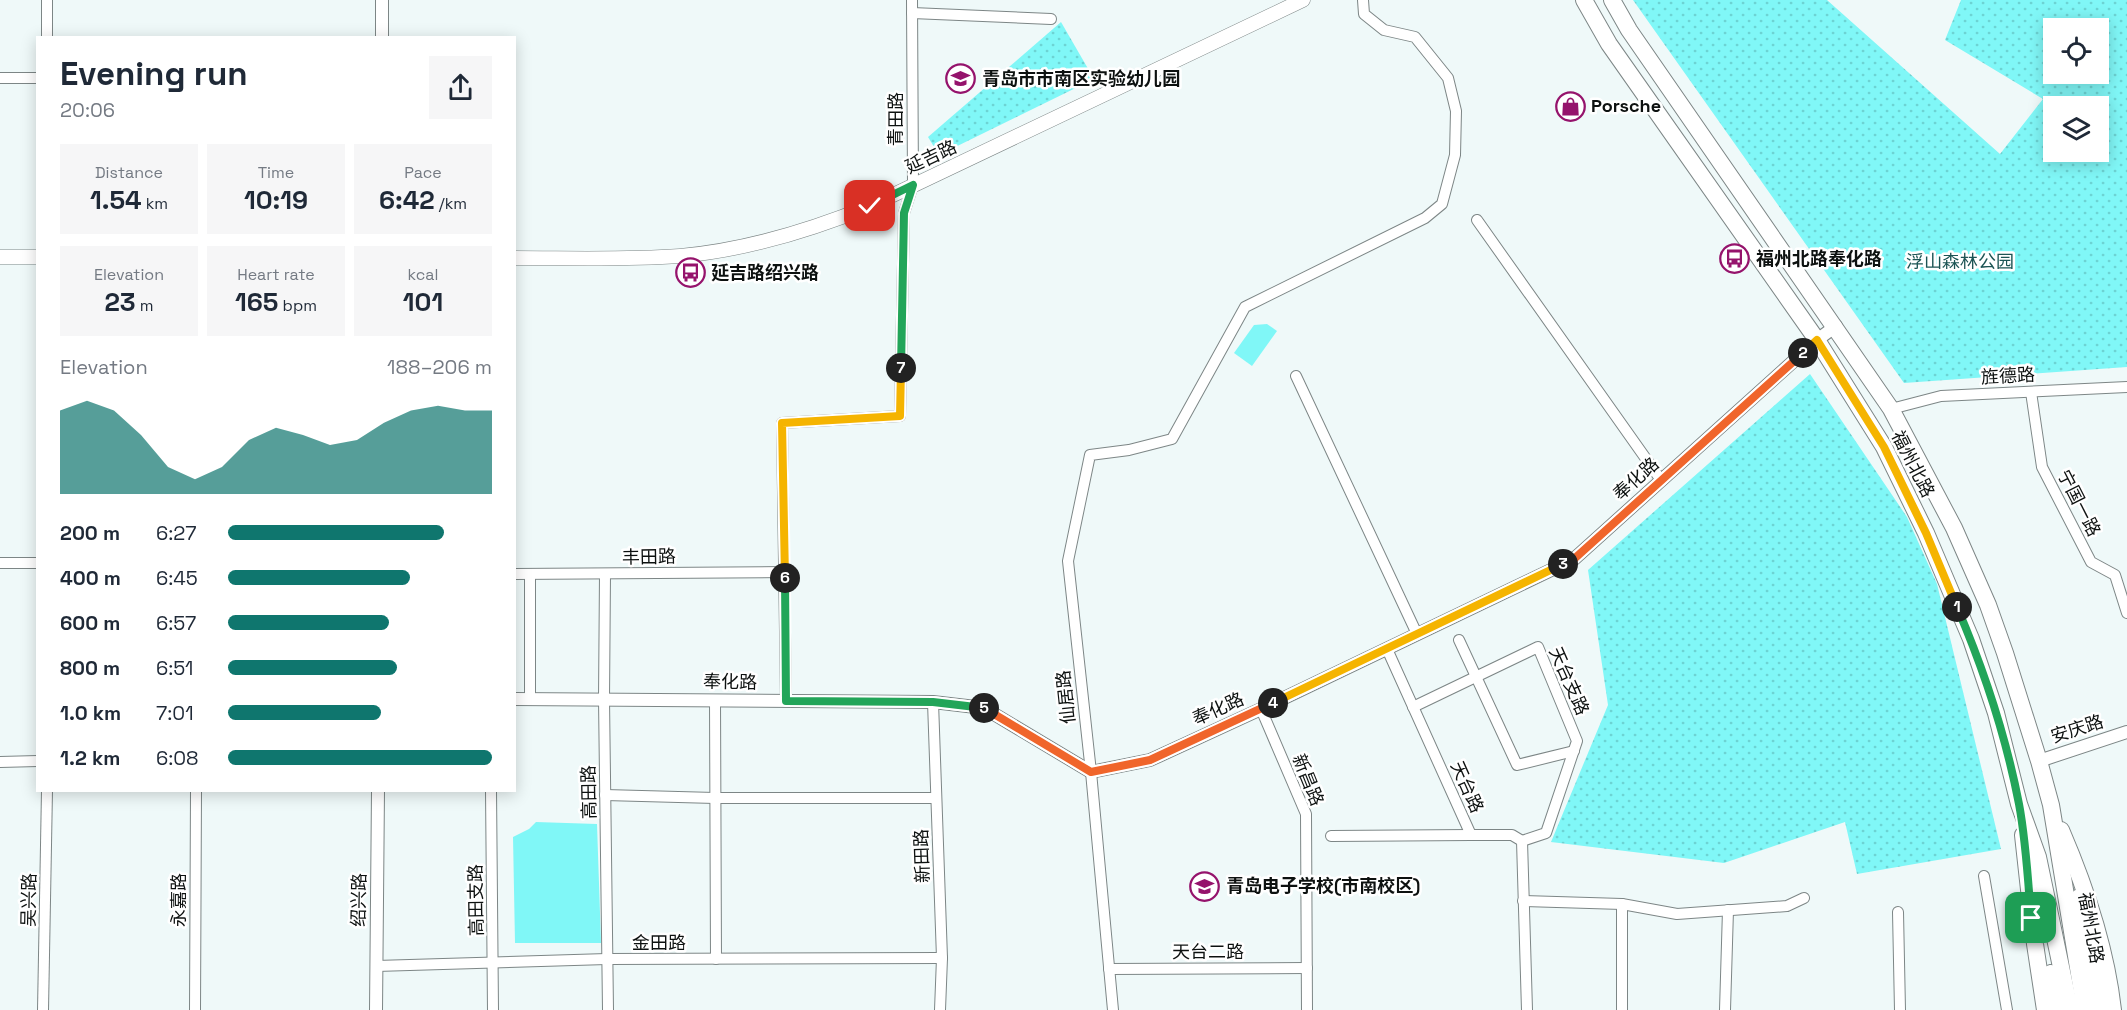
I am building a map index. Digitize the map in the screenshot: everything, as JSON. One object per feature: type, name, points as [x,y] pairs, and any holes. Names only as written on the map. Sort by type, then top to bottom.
[{"type":"main road","name":"延吉路","points":[[516,258],[680,256],[729,249],[825,225],[870,206],[1303,0]]},
{"type":"main road","name":"福州北路","points":[[1584,0],[1609,44],[1817,340],[1884,447],[1926,533],[1971,639],[1996,713],[2019,804],[2038,857],[2070,1010]]},
{"type":"main road","name":"福州北路","points":[[1612,0],[1629,30],[1836,326],[1891,409],[1944,507],[1988,605],[2012,672],[2039,761],[2051,805],[2085,1010]]},
{"type":"main road","points":[[0,256],[36,257]]},
{"type":"main road","points":[[2019,804],[2045,1010]]},
{"type":"main road","points":[[2051,805],[2096,921],[2113,1010]]},
{"type":"main road","points":[[2070,850],[2100,1010]]},
{"type":"main road","points":[[2025,853],[2057,1010]]},
{"type":"street","points":[[47,0],[47,36]]},
{"type":"street","points":[[382,0],[382,36]]},
{"type":"street","name":"青田路","points":[[786,701],[782,423],[900,416],[904,213],[913,185],[912,0]]},
{"type":"street","name":"仙居路","points":[[1113,1010],[1091,772],[1068,561],[1090,455],[1129,450],[1172,439],[1245,307],[1425,218],[1442,204],[1455,155],[1456,111],[1448,78],[1415,37],[1384,30],[1364,14],[1363,0]]},
{"type":"street","points":[[912,13],[1052,19]]},
{"type":"street","points":[[0,78],[36,78]]},
{"type":"street","points":[[1477,220],[1661,480]]},
{"type":"street","name":"奉化路","points":[[516,699],[933,702],[984,708],[1091,772],[1150,760],[1574,559],[1817,340],[1836,326]]},
{"type":"street","points":[[1296,376],[1417,634]]},
{"type":"street","name":"旌德路","points":[[1891,409],[1941,396],[2127,387]]},
{"type":"street","name":"宁国一路","points":[[2031,392],[2042,467],[2091,562],[2115,574],[2127,613]]},
{"type":"street","points":[[0,563],[36,563]]},
{"type":"street","name":"丰田路","points":[[516,574],[784,572]]},
{"type":"street","points":[[530,574],[530,699]]},
{"type":"street","name":"高田路","points":[[605,574],[604,699],[608,1010]]},
{"type":"street","points":[[1459,640],[1517,765],[1574,751]]},
{"type":"street","name":"天台支路","points":[[1413,707],[1538,647],[1577,741],[1546,833],[1522,842]]},
{"type":"street","name":"天台路","points":[[1387,649],[1471,835],[1512,835],[1522,842]]},
{"type":"street","points":[[715,700],[716,959]]},
{"type":"street","name":"新田路","points":[[933,702],[942,958],[940,1010]]},
{"type":"street","name":"新昌路","points":[[1261,709],[1306,814],[1307,1010]]},
{"type":"street","name":"安庆路","points":[[2039,761],[2127,732]]},
{"type":"street","points":[[0,762],[36,761]]},
{"type":"street","name":"吴兴路","points":[[43,1010],[47,792]]},
{"type":"street","name":"永嘉路","points":[[195,1010],[196,792]]},
{"type":"street","name":"绍兴路","points":[[376,1010],[378,792]]},
{"type":"street","name":"高田支路","points":[[491,792],[493,1010]]},
{"type":"street","points":[[605,795],[715,798],[936,798]]},
{"type":"street","points":[[1331,836],[1471,835]]},
{"type":"street","points":[[1522,842],[1527,1010]]},
{"type":"street","points":[[1984,876],[2007,1010]]},
{"type":"street","points":[[1523,901],[1622,904],[1677,914],[1787,906],[1804,898]]},
{"type":"street","points":[[1622,904],[1622,1010]]},
{"type":"street","points":[[1725,1010],[1728,910]]},
{"type":"street","points":[[1898,912],[1900,1010]]},
{"type":"street","name":"金田路","points":[[376,966],[607,959],[942,958]]},
{"type":"street","name":"天台二路","points":[[1109,969],[1307,968]]},
{"type":"green space","name":"浮山森林公园","points":[[1633,0],[1827,0],[2000,154],[2043,99],[1945,40],[1961,0],[2127,0],[2127,367],[1904,383]]},
{"type":"green space","points":[[1061,22],[1094,79],[939,155],[928,137]]},
{"type":"green space","points":[[1267,324],[1277,331],[1252,366],[1234,353],[1254,325]]},
{"type":"green space","points":[[1810,374],[1907,517],[1937,584],[2001,849],[1857,874],[1845,822],[1724,863],[1551,842],[1608,705],[1588,570]]},
{"type":"green space","points":[[536,822],[597,824],[601,943],[515,943],[513,837],[529,829]]},
{"type":"place","name":"青岛市市南区实验幼儿园","points":[[961,79]]},
{"type":"place","name":"Porsche","points":[[1570,106]]},
{"type":"place","name":"福州北路奉化路","points":[[1735,259]]},
{"type":"place","name":"延吉路绍兴路","points":[[690,273]]},
{"type":"place","name":"青岛电子学校(市南校区)","points":[[1205,886]]},
{"type":"route","points":[[870,206],[913,185],[904,213],[900,416],[782,423],[786,701],[933,702],[984,708],[1091,772],[1150,760],[1574,559],[1817,340],[1884,447],[1926,533],[1971,639],[1996,713],[2019,804],[2031,918]]}]
